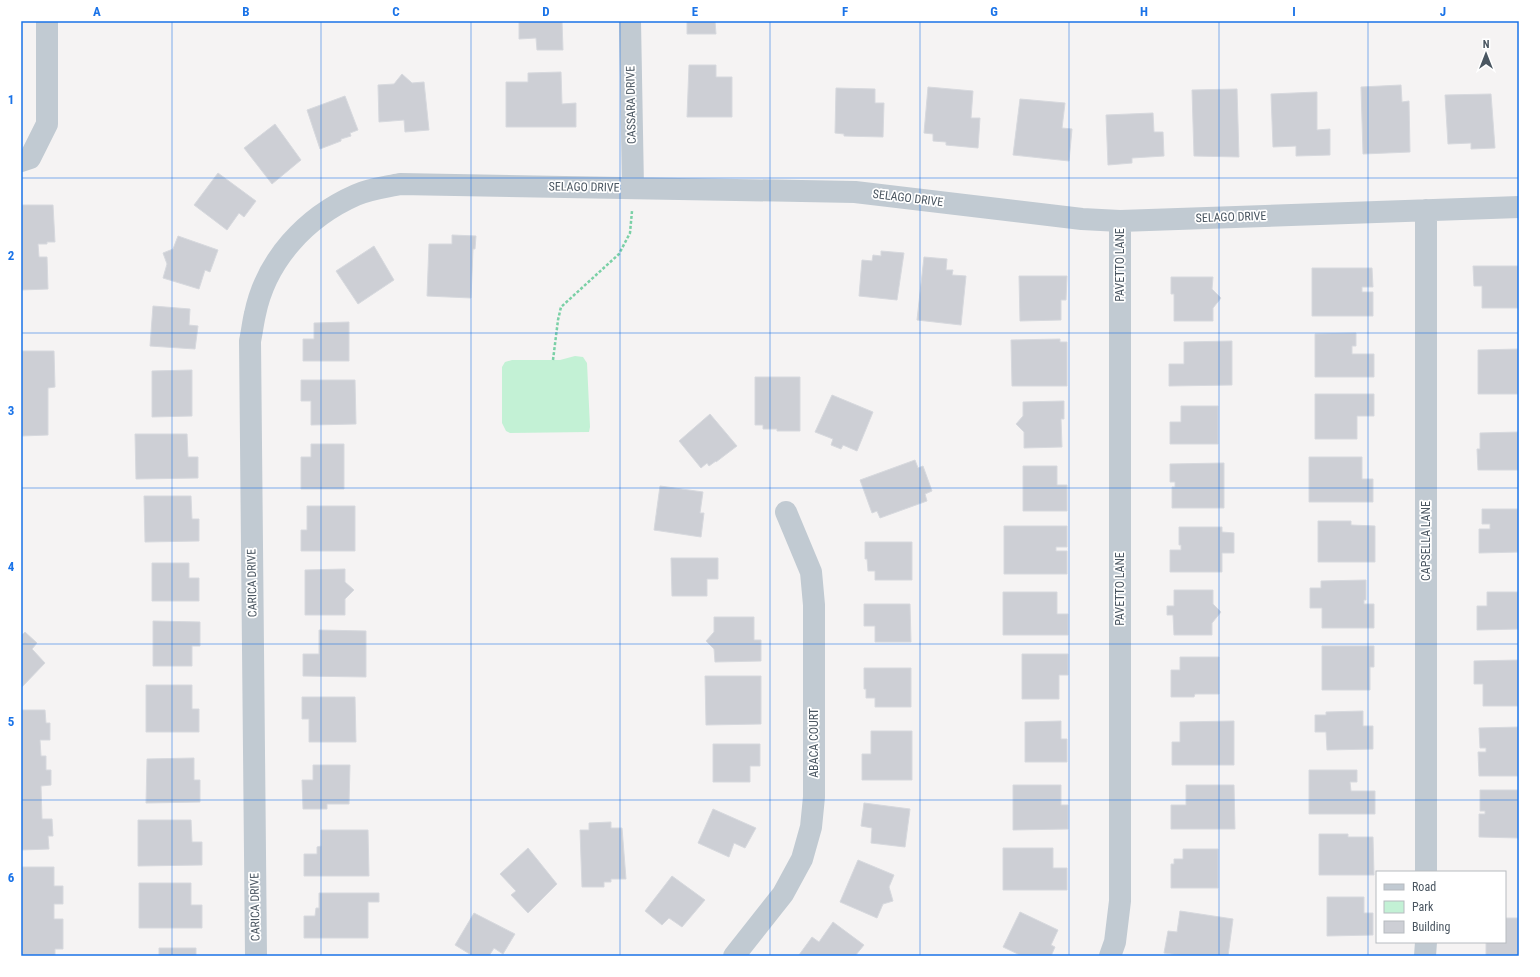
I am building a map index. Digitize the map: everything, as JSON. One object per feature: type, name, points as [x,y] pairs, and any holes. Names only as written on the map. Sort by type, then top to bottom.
[{"type":"street","points":[[21,160],[30,158],[47,124],[47,21]]},
{"type":"street","name":"CASSARA DRIVE","points":[[630,21],[633,188]]},
{"type":"street","name":"SELAGO DRIVE","points":[[306,226],[322,213],[356,194],[400,184],[855,192],[1082,219],[1120,221],[1519,207]]},
{"type":"street","name":"CAPSELLA LANE","points":[[1426,210],[1426,871]]},
{"type":"street","name":"PAVETTO LANE","points":[[1110,956],[1115,942],[1120,901],[1120,221]]},
{"type":"street","name":"CARICA DRIVE","points":[[256,956],[250,341],[255,313],[266,281],[288,244],[306,226]]},
{"type":"street","name":"ABACA COURT","points":[[734,956],[783,894],[802,858],[811,827],[814,797],[813,583],[811,572],[786,512]]},
{"type":"street","points":[[1426,943],[1426,956]]},
{"type":"path","points":[[553,360],[561,307],[620,254],[627,240],[630,233],[633,188]]},
{"type":"green space","points":[[575,356],[583,357],[587,363],[589,432],[510,433],[506,431],[502,423],[502,367],[505,362],[512,360],[560,360]]},
{"type":"building","points":[[519,21],[562,21],[563,50],[537,50],[536,38],[519,39]]},
{"type":"building","points":[[687,21],[715,21],[716,34],[687,34]]},
{"type":"building","points":[[689,65],[716,65],[716,77],[732,77],[732,117],[687,117]]},
{"type":"building","points":[[561,72],[562,104],[576,103],[576,127],[506,127],[506,82],[528,82],[528,73]]},
{"type":"building","points":[[402,74],[412,83],[424,82],[429,130],[405,132],[404,120],[379,122],[378,85],[394,84]]},
{"type":"building","points":[[1401,85],[1402,102],[1409,101],[1410,152],[1363,154],[1361,87]]},
{"type":"building","points":[[928,87],[973,91],[971,118],[980,118],[978,148],[946,145],[946,142],[933,141],[933,134],[924,133]]},
{"type":"building","points":[[836,88],[875,89],[875,103],[884,103],[883,137],[844,136],[844,134],[835,133]]},
{"type":"building","points":[[1237,89],[1239,157],[1194,156],[1192,90]]},
{"type":"building","points":[[1317,92],[1317,130],[1330,129],[1330,155],[1296,156],[1296,146],[1273,147],[1271,94]]},
{"type":"building","points":[[1491,94],[1495,148],[1471,149],[1471,143],[1448,144],[1445,95]]},
{"type":"building","points":[[345,96],[358,130],[350,133],[351,136],[341,139],[341,141],[320,149],[307,110]]},
{"type":"building","points":[[1020,99],[1065,103],[1062,128],[1072,129],[1069,161],[1013,155]]},
{"type":"building","points":[[1153,113],[1154,132],[1163,132],[1164,156],[1132,158],[1132,163],[1108,165],[1106,115]]},
{"type":"building","points":[[275,124],[301,160],[272,184],[244,148]]},
{"type":"building","points":[[218,173],[256,201],[244,217],[239,213],[227,230],[194,205]]},
{"type":"building","points":[[21,205],[53,205],[55,242],[38,244],[39,257],[47,257],[48,289],[21,290]]},
{"type":"building","points":[[452,235],[476,236],[475,249],[473,249],[471,298],[427,296],[429,244],[452,244]]},
{"type":"building","points":[[178,236],[218,250],[210,272],[205,270],[199,289],[163,278],[167,264],[163,253],[173,249]]},
{"type":"building","points":[[374,246],[394,280],[358,304],[336,271]]},
{"type":"building","points":[[881,251],[904,253],[897,300],[859,296],[862,260],[872,261],[873,255],[881,256]]},
{"type":"building","points":[[924,257],[947,259],[946,270],[953,270],[952,275],[966,276],[961,325],[917,320]]},
{"type":"building","points":[[1473,266],[1519,266],[1519,308],[1482,308],[1482,286],[1474,286]]},
{"type":"building","points":[[1312,268],[1372,268],[1373,287],[1362,287],[1362,292],[1373,292],[1373,316],[1312,316]]},
{"type":"building","points":[[1019,276],[1067,276],[1066,300],[1061,300],[1061,320],[1020,321]]},
{"type":"building","points":[[1171,277],[1213,277],[1212,289],[1221,298],[1213,308],[1213,321],[1174,321],[1174,294],[1171,294]]},
{"type":"building","points":[[153,306],[190,309],[189,325],[198,326],[195,349],[150,346]]},
{"type":"building","points":[[349,322],[349,361],[303,361],[303,339],[314,339],[314,323]]},
{"type":"building","points":[[1356,333],[1356,346],[1352,346],[1352,354],[1374,354],[1374,377],[1315,377],[1315,334]]},
{"type":"building","points":[[1060,339],[1060,342],[1067,342],[1067,386],[1012,386],[1011,340]]},
{"type":"building","points":[[1232,341],[1232,385],[1169,386],[1169,364],[1184,364],[1184,342]]},
{"type":"building","points":[[1519,349],[1519,394],[1478,394],[1478,350]]},
{"type":"building","points":[[21,351],[54,351],[55,387],[48,388],[48,435],[21,436]]},
{"type":"building","points":[[192,370],[192,416],[152,417],[152,371]]},
{"type":"building","points":[[755,377],[800,377],[800,431],[777,431],[777,429],[763,429],[763,425],[755,425]]},
{"type":"building","points":[[301,380],[355,380],[356,424],[311,425],[311,401],[301,401]]},
{"type":"building","points":[[1315,394],[1374,394],[1374,416],[1357,416],[1357,439],[1315,439]]},
{"type":"building","points":[[832,395],[873,412],[857,451],[843,445],[841,449],[831,445],[833,439],[815,432]]},
{"type":"building","points":[[1064,401],[1064,419],[1061,419],[1062,447],[1024,448],[1024,432],[1016,424],[1023,416],[1023,402]]},
{"type":"building","points":[[1181,406],[1218,406],[1218,444],[1170,444],[1170,422],[1181,422]]},
{"type":"building","points":[[710,414],[737,446],[716,462],[709,466],[707,463],[701,468],[679,441]]},
{"type":"building","points":[[1519,432],[1519,470],[1478,470],[1477,449],[1480,449],[1480,433]]},
{"type":"building","points":[[135,434],[187,434],[188,457],[198,457],[198,478],[136,479]]},
{"type":"building","points":[[311,444],[344,444],[344,489],[301,489],[301,457],[311,457]]},
{"type":"building","points":[[1309,457],[1362,457],[1362,479],[1373,479],[1373,502],[1309,502]]},
{"type":"building","points":[[915,460],[918,468],[923,466],[932,491],[925,494],[927,501],[880,518],[877,511],[872,513],[860,480]]},
{"type":"building","points":[[1224,463],[1224,508],[1172,508],[1172,487],[1175,487],[1175,482],[1170,482],[1170,464]]},
{"type":"building","points":[[1023,466],[1057,466],[1057,485],[1067,485],[1067,511],[1023,511]]},
{"type":"building","points":[[660,486],[703,492],[700,513],[704,513],[701,537],[654,530]]},
{"type":"building","points":[[144,496],[191,496],[192,519],[199,519],[199,541],[145,542]]},
{"type":"building","points":[[307,506],[355,506],[355,551],[301,551],[301,530],[307,530]]},
{"type":"building","points":[[1482,509],[1519,509],[1519,552],[1479,553],[1479,529],[1490,529],[1490,524],[1482,524]]},
{"type":"building","points":[[1318,521],[1351,521],[1351,525],[1375,526],[1375,562],[1318,562]]},
{"type":"building","points":[[1004,526],[1067,526],[1067,547],[1056,547],[1056,551],[1067,551],[1067,574],[1004,574]]},
{"type":"building","points":[[1179,527],[1222,527],[1222,532],[1234,533],[1234,553],[1222,553],[1222,572],[1170,572],[1170,550],[1181,550],[1181,545],[1179,545]]},
{"type":"building","points":[[865,542],[912,542],[912,580],[875,580],[875,571],[868,571],[867,559],[865,559]]},
{"type":"building","points":[[671,558],[718,558],[718,579],[707,579],[707,596],[672,596]]},
{"type":"building","points":[[152,563],[189,563],[189,578],[199,578],[199,601],[152,601]]},
{"type":"building","points":[[345,569],[345,582],[354,590],[345,599],[345,615],[305,615],[305,570]]},
{"type":"building","points":[[1366,580],[1366,600],[1364,600],[1364,604],[1374,604],[1374,628],[1322,628],[1322,608],[1310,608],[1310,588],[1321,588],[1321,581]]},
{"type":"building","points":[[1174,590],[1213,590],[1213,604],[1221,612],[1212,623],[1212,635],[1174,635],[1173,615],[1167,615],[1167,606],[1174,606]]},
{"type":"building","points":[[1003,592],[1057,592],[1057,614],[1068,614],[1068,635],[1003,635]]},
{"type":"building","points":[[1487,592],[1519,592],[1519,629],[1477,630],[1477,606],[1487,606]]},
{"type":"building","points":[[864,604],[910,604],[911,642],[875,642],[875,626],[864,626]]},
{"type":"building","points":[[714,617],[754,617],[754,640],[761,640],[761,661],[715,662],[714,649],[706,641],[714,632]]},
{"type":"building","points":[[153,621],[200,622],[200,646],[192,646],[192,666],[153,666]]},
{"type":"building","points":[[319,630],[366,631],[366,677],[303,676],[303,654],[319,654]]},
{"type":"building","points":[[25,632],[37,643],[32,649],[45,663],[21,688],[21,636]]},
{"type":"building","points":[[1322,646],[1374,646],[1374,667],[1370,667],[1370,690],[1322,690]]},
{"type":"building","points":[[1022,654],[1068,654],[1068,675],[1059,675],[1059,699],[1022,699]]},
{"type":"building","points":[[1180,657],[1219,657],[1219,694],[1195,694],[1194,697],[1171,697],[1171,670],[1180,670]]},
{"type":"building","points":[[1519,660],[1519,706],[1483,706],[1483,684],[1474,684],[1474,661]]},
{"type":"building","points":[[864,668],[911,668],[911,707],[875,707],[875,698],[866,698],[866,689],[864,689]]},
{"type":"building","points":[[705,676],[761,676],[761,724],[706,725]]},
{"type":"building","points":[[146,685],[192,685],[192,709],[199,709],[199,732],[146,732]]},
{"type":"building","points":[[302,697],[355,697],[356,742],[309,742],[309,719],[302,719]]},
{"type":"building","points":[[21,710],[45,710],[46,723],[50,723],[50,740],[40,740],[41,756],[46,756],[46,770],[51,770],[51,785],[41,786],[42,819],[52,819],[53,836],[48,836],[49,849],[21,850]]},
{"type":"building","points":[[1363,711],[1363,726],[1373,726],[1373,749],[1327,750],[1326,732],[1315,732],[1315,715],[1326,715],[1326,712]]},
{"type":"building","points":[[1061,721],[1061,739],[1067,739],[1067,762],[1025,762],[1025,722]]},
{"type":"building","points":[[1234,721],[1234,765],[1172,765],[1172,742],[1180,742],[1180,722]]},
{"type":"building","points":[[1519,727],[1519,776],[1479,776],[1478,752],[1486,752],[1486,748],[1480,748],[1479,728]]},
{"type":"building","points":[[871,731],[912,731],[912,780],[862,780],[862,754],[871,754]]},
{"type":"building","points":[[713,744],[760,744],[760,766],[750,766],[750,782],[713,782]]},
{"type":"building","points":[[194,758],[194,780],[200,780],[200,802],[146,803],[147,759]]},
{"type":"building","points":[[313,765],[350,765],[349,804],[327,804],[327,809],[303,809],[302,780],[313,780]]},
{"type":"building","points":[[1309,770],[1357,770],[1357,782],[1350,782],[1351,791],[1375,791],[1375,814],[1309,814]]},
{"type":"building","points":[[1013,785],[1061,785],[1061,805],[1068,805],[1068,829],[1013,830]]},
{"type":"building","points":[[1186,785],[1234,785],[1235,829],[1171,829],[1171,805],[1186,805]]},
{"type":"building","points":[[1480,790],[1519,790],[1519,838],[1479,837],[1479,814],[1485,814],[1485,811],[1480,811]]},
{"type":"building","points":[[864,803],[910,809],[905,847],[871,843],[872,828],[861,826]]},
{"type":"building","points":[[713,809],[756,828],[745,848],[734,843],[729,857],[698,843]]},
{"type":"building","points":[[138,820],[191,820],[192,842],[202,842],[202,865],[138,866]]},
{"type":"building","points":[[611,822],[611,828],[622,828],[626,879],[611,879],[611,882],[604,882],[604,887],[582,887],[580,830],[589,830],[589,823]]},
{"type":"building","points":[[321,830],[368,830],[369,876],[304,876],[304,854],[317,854],[317,847],[321,846]]},
{"type":"building","points":[[1319,834],[1348,834],[1348,837],[1373,837],[1374,875],[1319,875]]},
{"type":"building","points":[[528,848],[557,884],[528,913],[511,895],[516,891],[500,874]]},
{"type":"building","points":[[1003,848],[1053,848],[1053,868],[1067,868],[1067,890],[1003,890]]},
{"type":"building","points":[[1183,849],[1218,849],[1218,888],[1171,888],[1171,864],[1174,864],[1174,859],[1183,859]]},
{"type":"building","points":[[858,860],[894,875],[889,887],[893,901],[883,904],[877,918],[840,902]]},
{"type":"building","points":[[21,867],[54,867],[54,886],[63,886],[63,904],[54,904],[54,919],[63,919],[63,949],[55,949],[55,956],[21,956]]},
{"type":"building","points":[[672,876],[705,900],[682,927],[669,918],[662,925],[645,911]]},
{"type":"building","points":[[139,883],[191,883],[191,905],[202,905],[202,928],[139,928]]},
{"type":"building","points":[[319,893],[379,893],[379,902],[368,902],[368,938],[304,938],[304,916],[315,916],[316,908],[319,908]]},
{"type":"building","points":[[1327,897],[1364,897],[1364,913],[1373,913],[1373,935],[1327,936]]},
{"type":"building","points":[[1180,911],[1233,919],[1228,956],[1186,956],[1164,953],[1168,931],[1177,932]]},
{"type":"building","points":[[1020,912],[1058,930],[1051,945],[1055,947],[1051,956],[1022,956],[1003,947]]},
{"type":"building","points":[[474,913],[515,934],[503,954],[494,948],[489,956],[473,956],[455,945]]},
{"type":"building","points":[[1506,918],[1519,918],[1519,956],[1486,956],[1486,943],[1506,943]]},
{"type":"building","points":[[833,922],[864,945],[855,956],[799,955],[812,937],[819,942]]},
{"type":"building","points":[[159,948],[196,948],[196,956],[159,956]]}]
